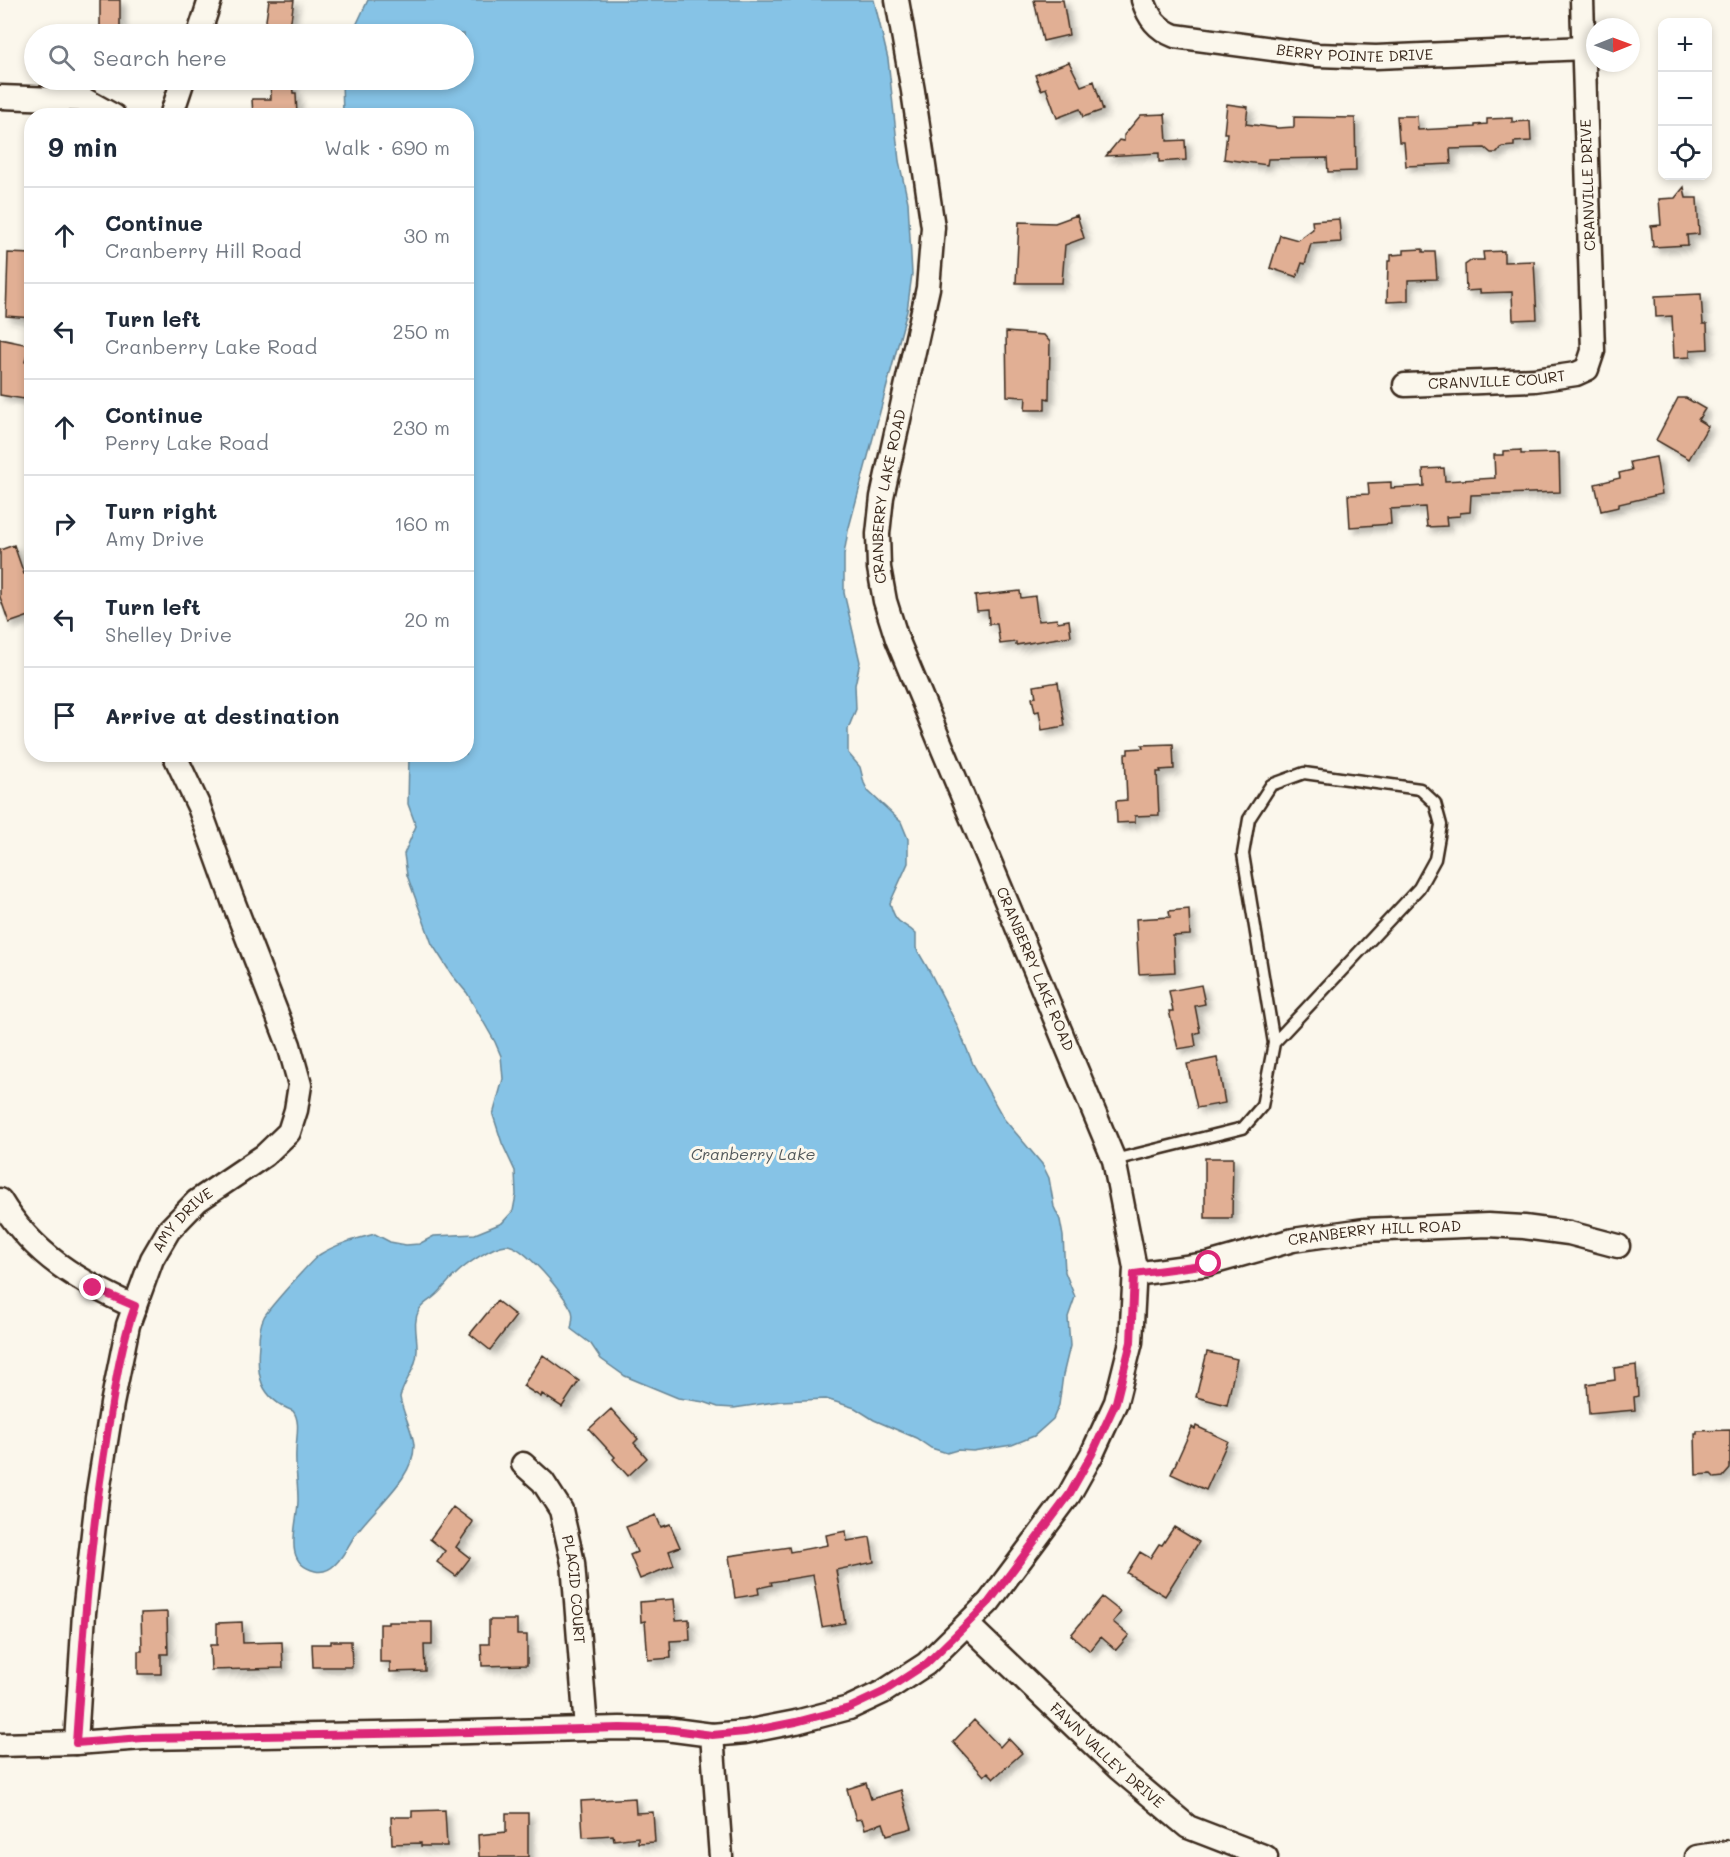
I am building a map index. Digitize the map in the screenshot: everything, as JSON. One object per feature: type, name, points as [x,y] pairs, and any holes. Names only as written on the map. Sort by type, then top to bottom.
[{"type":"street","points":[[191,0],[198,24]]},
{"type":"street","points":[[202,24],[210,0]]},
{"type":"street","name":"CRANBERRY LAKE ROAD","points":[[0,1745],[143,1738],[586,1729],[666,1729],[712,1735],[755,1730],[849,1708],[883,1692],[926,1664],[989,1602],[1069,1495],[1092,1454],[1116,1402],[1131,1342],[1134,1274],[1114,1160],[897,639],[879,568],[878,534],[882,497],[928,288],[933,227],[897,0]]},
{"type":"street","name":"BERRY POINTE DRIVE","points":[[1143,0],[1154,23],[1175,36],[1317,55],[1376,57],[1585,48]]},
{"type":"street","name":"CRANVILLE DRIVE","points":[[1582,0],[1593,351],[1587,369]]},
{"type":"street","points":[[174,108],[180,90]]},
{"type":"street","points":[[0,97],[84,100],[99,108]]},
{"type":"street","name":"CRANVILLE COURT","points":[[1405,385],[1535,380],[1576,374],[1587,369]]},
{"type":"street","name":"AMY DRIVE","points":[[76,1743],[84,1613],[97,1498],[114,1392],[128,1325],[152,1259],[170,1230],[197,1201],[265,1155],[289,1132],[296,1110],[300,1085],[289,1045],[199,807],[178,762]]},
{"type":"street","points":[[0,1200],[9,1215],[31,1241],[55,1263],[93,1288],[135,1306]]},
{"type":"street","name":"CRANBERRY HILL ROAD","points":[[1134,1274],[1209,1264],[1293,1240],[1364,1230],[1429,1226],[1512,1227],[1569,1233],[1618,1246]]},
{"type":"street","name":"PLACID COURT","points":[[523,1464],[543,1482],[561,1510],[573,1563],[586,1729]]},
{"type":"street","name":"FAWN VALLEY DRIVE","points":[[967,1624],[1119,1769],[1188,1827],[1266,1857]]},
{"type":"street","points":[[712,1735],[721,1857]]},
{"type":"street","points":[[1697,1857],[1730,1852]]},
{"type":"lane","points":[[1114,1160],[1243,1128],[1262,1106],[1274,1043],[1244,854],[1249,819],[1271,785],[1304,773],[1420,789],[1435,803],[1441,825],[1435,859],[1419,888],[1274,1043]]},
{"type":"water","name":"Cranberry Lake","points":[[368,0],[874,0],[888,59],[899,161],[908,202],[912,274],[907,311],[848,531],[844,554],[844,593],[860,662],[855,685],[856,709],[848,729],[848,753],[860,767],[868,791],[901,822],[908,839],[908,863],[890,903],[895,916],[916,934],[916,948],[957,1025],[973,1064],[1004,1119],[1042,1164],[1049,1178],[1054,1207],[1060,1220],[1063,1236],[1065,1272],[1075,1297],[1068,1317],[1070,1346],[1059,1405],[1053,1419],[1034,1436],[1012,1445],[947,1453],[931,1448],[916,1438],[874,1420],[855,1408],[826,1399],[781,1401],[734,1408],[718,1407],[704,1402],[678,1398],[625,1376],[601,1359],[591,1344],[571,1329],[572,1311],[553,1283],[523,1253],[513,1247],[500,1246],[465,1266],[419,1310],[416,1325],[416,1357],[400,1397],[414,1445],[408,1469],[401,1481],[355,1535],[344,1554],[334,1565],[322,1571],[315,1571],[305,1567],[298,1560],[294,1542],[298,1500],[297,1420],[293,1411],[273,1400],[267,1393],[260,1376],[258,1356],[260,1330],[264,1317],[315,1259],[332,1248],[375,1234],[390,1242],[406,1245],[419,1244],[434,1236],[475,1234],[502,1223],[513,1211],[516,1195],[515,1171],[502,1143],[493,1115],[503,1079],[501,1056],[467,993],[432,944],[407,875],[404,854],[416,826],[408,804],[409,762],[474,762],[474,108],[343,108],[342,90],[474,90],[474,24],[357,24]]},
{"type":"building","points":[[100,0],[120,0],[120,24],[100,24]]},
{"type":"building","points":[[269,0],[294,0],[290,24],[265,24]]},
{"type":"building","points":[[1034,0],[1063,0],[1069,35],[1043,41]]},
{"type":"building","points":[[1069,62],[1081,86],[1094,81],[1103,110],[1083,117],[1080,109],[1057,118],[1046,88],[1041,90],[1035,75]]},
{"type":"building","points":[[271,90],[293,90],[293,93],[296,93],[297,108],[253,108],[252,99],[271,99]]},
{"type":"building","points":[[1227,104],[1248,107],[1246,124],[1278,128],[1294,127],[1294,117],[1355,118],[1356,171],[1328,172],[1327,158],[1268,159],[1267,165],[1224,159]]},
{"type":"building","points":[[1165,114],[1167,141],[1185,140],[1186,160],[1159,162],[1159,153],[1106,156],[1119,140],[1124,141],[1124,135],[1141,115]]},
{"type":"building","points":[[1397,116],[1417,116],[1418,130],[1475,127],[1475,125],[1487,124],[1487,119],[1512,118],[1512,122],[1530,121],[1531,141],[1514,142],[1514,146],[1502,147],[1497,153],[1491,153],[1485,148],[1450,149],[1451,164],[1406,166],[1404,142],[1399,142]]},
{"type":"building","points":[[1684,187],[1686,198],[1697,198],[1699,234],[1687,235],[1688,245],[1653,247],[1651,226],[1661,225],[1659,199],[1675,198]]},
{"type":"building","points":[[1077,215],[1084,238],[1065,245],[1062,283],[1016,283],[1019,222],[1055,223]]},
{"type":"building","points":[[1339,219],[1341,242],[1311,244],[1305,264],[1302,263],[1297,277],[1270,268],[1280,235],[1298,240],[1313,229],[1312,221]]},
{"type":"building","points":[[1423,249],[1423,252],[1435,252],[1437,279],[1408,280],[1408,301],[1387,302],[1388,261],[1391,261],[1391,255],[1404,254],[1404,250]]},
{"type":"building","points":[[1504,251],[1504,262],[1534,261],[1537,319],[1513,320],[1512,292],[1466,291],[1465,265],[1472,260],[1484,260],[1483,252]]},
{"type":"building","points":[[8,253],[24,254],[24,317],[6,316]]},
{"type":"building","points":[[1701,294],[1703,324],[1707,324],[1708,349],[1690,350],[1690,357],[1674,358],[1672,316],[1656,317],[1655,296]]},
{"type":"building","points":[[1006,332],[1044,335],[1050,342],[1049,399],[1045,398],[1045,410],[1025,410],[1026,397],[1007,396]]},
{"type":"building","points":[[0,339],[24,344],[24,399],[0,395]]},
{"type":"building","points":[[1678,398],[1686,398],[1705,409],[1698,420],[1708,426],[1689,459],[1656,440]]},
{"type":"building","points":[[1521,450],[1521,454],[1559,453],[1560,492],[1471,495],[1470,512],[1460,513],[1460,516],[1446,517],[1447,526],[1427,527],[1425,507],[1390,509],[1391,524],[1350,527],[1348,495],[1369,494],[1368,483],[1391,482],[1391,488],[1424,486],[1423,469],[1444,468],[1445,481],[1495,478],[1494,455],[1503,455],[1503,451]]},
{"type":"building","points":[[1656,457],[1662,494],[1619,504],[1619,507],[1601,511],[1595,484],[1620,478],[1619,473],[1632,470],[1630,462]]},
{"type":"building","points":[[14,545],[24,574],[24,618],[9,623],[0,597],[0,550]]},
{"type":"building","points":[[1020,591],[1021,598],[1035,596],[1038,621],[1069,620],[1071,636],[1016,645],[1016,642],[1000,644],[997,624],[989,624],[988,610],[977,611],[975,596]]},
{"type":"building","points":[[1058,682],[1065,726],[1042,730],[1039,711],[1035,712],[1032,698],[1036,697],[1034,686]]},
{"type":"building","points":[[1173,744],[1174,769],[1157,772],[1159,815],[1135,816],[1135,822],[1117,823],[1116,801],[1127,800],[1125,754],[1128,754],[1128,749],[1143,748],[1142,745]]},
{"type":"building","points":[[1189,909],[1190,935],[1173,936],[1175,972],[1139,974],[1136,919],[1170,917],[1169,911]]},
{"type":"building","points":[[1201,985],[1205,1004],[1195,1006],[1200,1032],[1194,1034],[1196,1046],[1178,1049],[1169,1011],[1173,1011],[1169,991]]},
{"type":"building","points":[[1217,1058],[1225,1103],[1197,1108],[1187,1064]]},
{"type":"building","points":[[1205,1158],[1233,1158],[1232,1218],[1205,1218]]},
{"type":"building","points":[[497,1301],[516,1316],[490,1350],[470,1334]]},
{"type":"building","points":[[1207,1352],[1237,1359],[1227,1405],[1196,1397]]},
{"type":"building","points":[[543,1355],[579,1381],[562,1407],[542,1394],[541,1397],[523,1386]]},
{"type":"building","points":[[1636,1365],[1638,1396],[1634,1397],[1635,1410],[1589,1414],[1587,1384],[1615,1380],[1614,1368]]},
{"type":"building","points":[[611,1409],[638,1439],[634,1443],[647,1458],[628,1476],[613,1459],[615,1457],[589,1429]]},
{"type":"building","points":[[1196,1426],[1228,1441],[1206,1490],[1171,1474],[1192,1427],[1195,1429]]},
{"type":"building","points":[[1730,1430],[1730,1469],[1723,1477],[1715,1478],[1711,1474],[1696,1475],[1695,1434],[1697,1431]]},
{"type":"building","points":[[453,1507],[473,1522],[456,1547],[470,1558],[456,1576],[437,1562],[445,1551],[430,1539]]},
{"type":"building","points":[[656,1515],[661,1527],[670,1524],[680,1547],[669,1551],[674,1565],[640,1579],[630,1555],[637,1552],[626,1527]]},
{"type":"building","points":[[1174,1527],[1199,1542],[1165,1596],[1127,1573],[1140,1552],[1150,1558]]},
{"type":"building","points":[[846,1531],[847,1541],[870,1537],[874,1562],[836,1570],[845,1623],[822,1627],[813,1575],[771,1582],[772,1585],[758,1588],[759,1594],[735,1598],[729,1556],[789,1547],[790,1552],[828,1545],[826,1535]]},
{"type":"building","points":[[1102,1597],[1121,1612],[1113,1622],[1129,1635],[1116,1650],[1101,1637],[1090,1651],[1071,1635]]},
{"type":"building","points":[[674,1599],[676,1620],[689,1619],[690,1640],[670,1641],[671,1658],[648,1660],[645,1621],[641,1622],[640,1602]]},
{"type":"building","points":[[167,1612],[168,1654],[161,1654],[161,1674],[138,1674],[138,1651],[142,1651],[141,1613]]},
{"type":"building","points":[[489,1620],[517,1620],[517,1635],[527,1635],[527,1665],[482,1666],[481,1644],[489,1644]]},
{"type":"building","points":[[242,1622],[243,1643],[282,1642],[283,1668],[211,1670],[210,1645],[217,1645],[217,1623]]},
{"type":"building","points":[[388,1622],[432,1622],[432,1645],[424,1645],[425,1671],[390,1672],[390,1662],[380,1662],[380,1624],[388,1624]]},
{"type":"building","points":[[331,1641],[351,1641],[352,1667],[313,1667],[312,1644],[331,1644]]},
{"type":"building","points":[[974,1720],[1000,1747],[1008,1738],[1022,1753],[994,1778],[988,1772],[984,1776],[953,1742]]},
{"type":"building","points":[[866,1783],[871,1799],[901,1790],[912,1828],[887,1835],[883,1823],[865,1829],[862,1819],[856,1820],[847,1789]]},
{"type":"building","points":[[635,1798],[636,1813],[653,1812],[655,1842],[638,1843],[638,1837],[614,1840],[613,1835],[583,1837],[581,1801]]},
{"type":"building","points":[[445,1810],[447,1846],[421,1846],[421,1843],[392,1844],[391,1817],[412,1817],[412,1811]]},
{"type":"building","points":[[506,1813],[528,1813],[528,1857],[479,1857],[478,1835],[506,1832]]},
{"type":"route","points":[[93,1288],[135,1306],[128,1325],[112,1404],[97,1498],[84,1613],[76,1743],[143,1738],[620,1728],[666,1729],[712,1735],[745,1732],[796,1722],[849,1708],[883,1692],[926,1664],[989,1602],[1069,1495],[1092,1454],[1116,1402],[1131,1342],[1134,1274],[1209,1264]]}]
